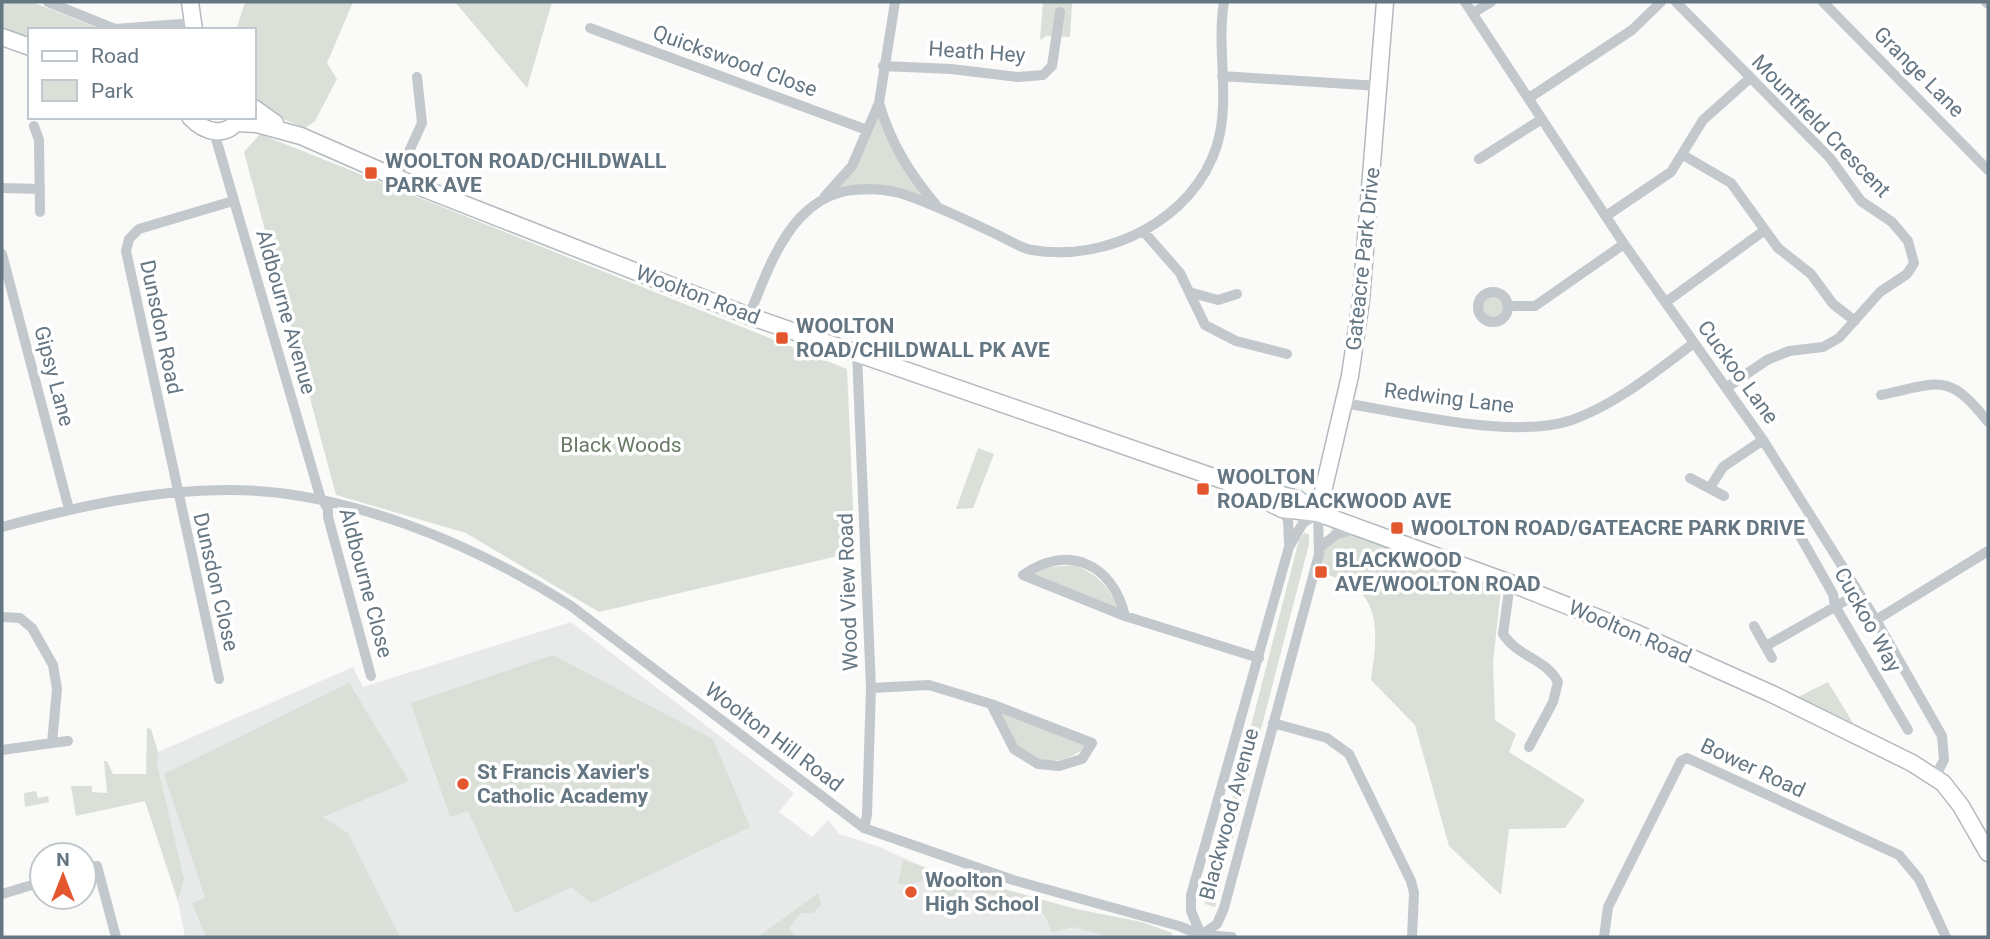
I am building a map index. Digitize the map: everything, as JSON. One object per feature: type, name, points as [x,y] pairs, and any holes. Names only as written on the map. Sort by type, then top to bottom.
[{"type":"street","points":[[48,2],[113,28]]},
{"type":"street","points":[[154,28],[194,27],[190,2]]},
{"type":"street","points":[[895,2],[883,66],[880,103],[889,135],[905,166],[939,208]]},
{"type":"street","points":[[825,196],[878,188],[900,193],[1031,250],[1093,250],[1144,232],[1178,206],[1199,179],[1216,147],[1223,113],[1224,2]]},
{"type":"street","name":"Gateacre Park Drive","points":[[1316,512],[1345,403],[1361,300],[1385,2]]},
{"type":"street","name":"Cuckoo Lane","points":[[1465,2],[1624,244],[1763,440],[1876,620],[1942,736],[1944,760],[1935,778]]},
{"type":"street","points":[[1473,13],[1490,2]]},
{"type":"street","points":[[1529,98],[1632,30],[1661,2]]},
{"type":"street","name":"Mountfield Crescent","points":[[1676,2],[1749,79],[1830,158],[1861,201],[1892,222],[1908,241],[1914,263],[1907,274],[1880,292],[1839,338],[1823,347],[1789,351],[1767,359],[1726,388]]},
{"type":"street","name":"Grange Lane","points":[[1822,2],[1987,167]]},
{"type":"street","name":"Heath Hey","points":[[883,66],[1018,76],[1043,75],[1052,66],[1060,12]]},
{"type":"street","name":"Quickswood Close","points":[[590,28],[867,130]]},
{"type":"street","points":[[2,37],[28,46]]},
{"type":"street","points":[[1222,76],[1379,86]]},
{"type":"street","points":[[397,178],[422,123],[417,77]]},
{"type":"street","points":[[1606,216],[1671,172],[1684,155],[1703,120],[1749,79]]},
{"type":"street","points":[[749,316],[779,244],[795,222],[825,196],[852,166],[880,103]]},
{"type":"street","name":"Woolton Road","points":[[256,109],[293,133],[397,178],[749,316],[1228,482],[1282,509],[1316,512],[1361,527],[1634,632],[1748,683],[1935,778]]},
{"type":"street","points":[[192,119],[200,127],[214,132],[227,130],[238,120]]},
{"type":"street","points":[[1479,159],[1542,119]]},
{"type":"street","name":"Woolton Road","points":[[238,120],[293,133]]},
{"type":"street","points":[[34,126],[39,140],[40,212]]},
{"type":"street","name":"Aldbourne Avenue","points":[[214,132],[322,502]]},
{"type":"street","points":[[1684,155],[1731,183],[1778,248],[1811,274],[1833,304],[1855,321]]},
{"type":"street","points":[[2,188],[40,188]]},
{"type":"street","name":"Dunsdon Road","points":[[177,492],[126,258],[127,245],[135,232],[144,226],[233,201]]},
{"type":"street","points":[[1666,302],[1765,230]]},
{"type":"street","points":[[1144,232],[1180,273],[1205,324],[1236,341],[1287,354]]},
{"type":"street","points":[[1508,306],[1535,306],[1624,244]]},
{"type":"street","name":"Gipsy Lane","points":[[2,254],[69,509]]},
{"type":"street","points":[[1189,292],[1218,300],[1237,294]]},
{"type":"street","name":"Redwing Lane","points":[[1345,403],[1508,427],[1539,427],[1570,421],[1598,409],[1694,343]]},
{"type":"street","name":"Wood View Road","points":[[857,354],[871,688],[867,815],[864,828]]},
{"type":"street","points":[[1881,395],[1940,383],[1967,395],[1988,422]]},
{"type":"street","points":[[1711,486],[1723,467],[1763,440]]},
{"type":"street","points":[[1690,478],[1711,486],[1724,496]]},
{"type":"street","name":"Woolton Road","points":[[1228,482],[1279,492],[1298,499],[1316,512]]},
{"type":"street","name":"Woolton Hill Road","points":[[2,527],[120,498],[229,489],[322,502],[391,519],[459,545],[522,575],[571,606],[864,828],[1000,876],[1200,937],[1232,937]]},
{"type":"street","name":"Dunsdon Close","points":[[177,492],[219,680]]},
{"type":"street","name":"Aldbourne Close","points":[[322,502],[328,509],[370,676]]},
{"type":"street","name":"Blackwood Avenue","points":[[1282,509],[1288,520],[1289,547]]},
{"type":"street","name":"Blackwood Avenue","points":[[1316,512],[1320,547],[1224,908],[1217,924],[1200,937],[1191,911],[1191,895],[1289,547],[1303,523],[1316,512]]},
{"type":"street","points":[[1320,547],[1337,534],[1361,527]]},
{"type":"street","name":"Cuckoo Way","points":[[1795,527],[1833,594],[1835,606],[1908,730]]},
{"type":"street","points":[[1876,620],[1988,551]]},
{"type":"street","points":[[1125,616],[1114,587],[1087,563],[1050,562],[1023,575],[1125,616],[1259,658]]},
{"type":"street","points":[[1510,583],[1503,634],[1512,648],[1552,670],[1558,682],[1553,702],[1529,747]]},
{"type":"street","points":[[1766,646],[1859,593]]},
{"type":"street","points":[[2,617],[20,618],[32,628],[53,665],[57,689],[52,743]]},
{"type":"street","points":[[1754,626],[1772,658]]},
{"type":"street","points":[[871,688],[929,685],[990,704],[1092,743],[1082,759],[1059,766],[1038,764],[1014,750],[990,704]]},
{"type":"street","points":[[1273,723],[1327,738],[1352,760],[1411,881],[1414,893],[1412,937]]},
{"type":"street","points":[[2,750],[68,741]]},
{"type":"street","name":"Bower Road","points":[[1604,937],[1608,907],[1681,761],[1687,758],[1899,855],[1919,879],[1946,937]]},
{"type":"street","points":[[1935,778],[1961,806],[1988,853]]},
{"type":"street","points":[[98,870],[117,937]]},
{"type":"street","points":[[2,894],[28,886]]},
{"type":"shaded area","name":"St Francis Xavier's Catholic Academy","points":[[571,622],[794,793],[779,812],[812,837],[828,820],[839,834],[877,846],[924,867],[1168,937],[185,937],[178,901],[145,801],[146,775],[158,752],[353,667],[363,687]]},
{"type":"green space","points":[[2,2],[32,2],[98,28],[28,28],[28,36],[2,28]]},
{"type":"green space","points":[[245,2],[353,2],[327,63],[337,79],[315,121],[305,128],[266,112],[256,102],[256,28],[237,28]]},
{"type":"green space","points":[[455,2],[552,2],[527,88]]},
{"type":"green space","points":[[1043,2],[1072,2],[1070,37],[1046,36],[1040,40]]},
{"type":"green space","points":[[881,107],[902,160],[936,205],[881,194],[835,196]]},
{"type":"green space","name":"Black Woods","points":[[260,134],[847,369],[855,552],[599,612],[466,533],[336,495],[244,152]]},
{"type":"green space","points":[[1493,296],[1501,299],[1504,307],[1501,315],[1493,318],[1485,315],[1482,307],[1485,299]]},
{"type":"green space","points":[[978,448],[994,454],[973,508],[956,509]]},
{"type":"green space","points":[[1334,525],[1502,581],[1493,662],[1495,720],[1516,734],[1509,752],[1585,800],[1565,828],[1509,829],[1501,895],[1449,846],[1415,725],[1371,680],[1375,631],[1374,619],[1365,597],[1348,583],[1321,572],[1319,554]]},
{"type":"green space","points":[[1304,533],[1309,534],[1309,544],[1215,907],[1205,904],[1299,540]]},
{"type":"green space","points":[[1075,565],[1103,583],[1120,612],[1029,575],[1050,567]]},
{"type":"green space","points":[[553,655],[713,739],[750,827],[591,903],[572,887],[515,913],[468,811],[450,817],[411,703]]},
{"type":"green space","points":[[1828,682],[1853,723],[1798,697]]},
{"type":"green space","points":[[349,683],[409,781],[323,817],[348,833],[400,937],[206,937],[192,903],[205,898],[164,774]]},
{"type":"green space","points":[[997,709],[1088,744],[1062,760],[1031,757],[1012,740]]},
{"type":"green space","points":[[147,728],[151,729],[158,752],[157,764],[184,879],[178,901],[145,801],[76,816],[71,786],[92,786],[92,792],[107,793],[104,761],[107,761],[113,774],[146,774]]},
{"type":"green space","points":[[36,791],[38,798],[48,796],[49,802],[25,807],[24,793]]},
{"type":"green space","points":[[903,860],[924,867],[923,880],[910,885],[898,884]]},
{"type":"green space","points":[[944,872],[1076,909],[1142,922],[1172,933],[1172,937],[1108,937],[1074,927],[1052,932],[1035,905],[1009,896],[959,892],[955,901],[938,899],[934,888],[936,879]]},
{"type":"green space","points":[[818,893],[821,905],[813,913],[801,913],[789,928],[795,937],[758,937]]},
{"type":"place","name":"WOOLTON ROAD/CHILDWALL PARK AVE","points":[[371,173]]},
{"type":"place","name":"WOOLTON ROAD/CHILDWALL PK AVE","points":[[782,338]]},
{"type":"place","name":"WOOLTON ROAD/BLACKWOOD AVE","points":[[1203,489]]},
{"type":"place","name":"WOOLTON ROAD/GATEACRE PARK DRIVE","points":[[1397,528]]},
{"type":"place","name":"BLACKWOOD AVE/WOOLTON ROAD","points":[[1321,572]]},
{"type":"place","name":"St Francis Xavier's Catholic Academy","points":[[463,784]]},
{"type":"place","name":"Woolton High School","points":[[911,892]]}]
